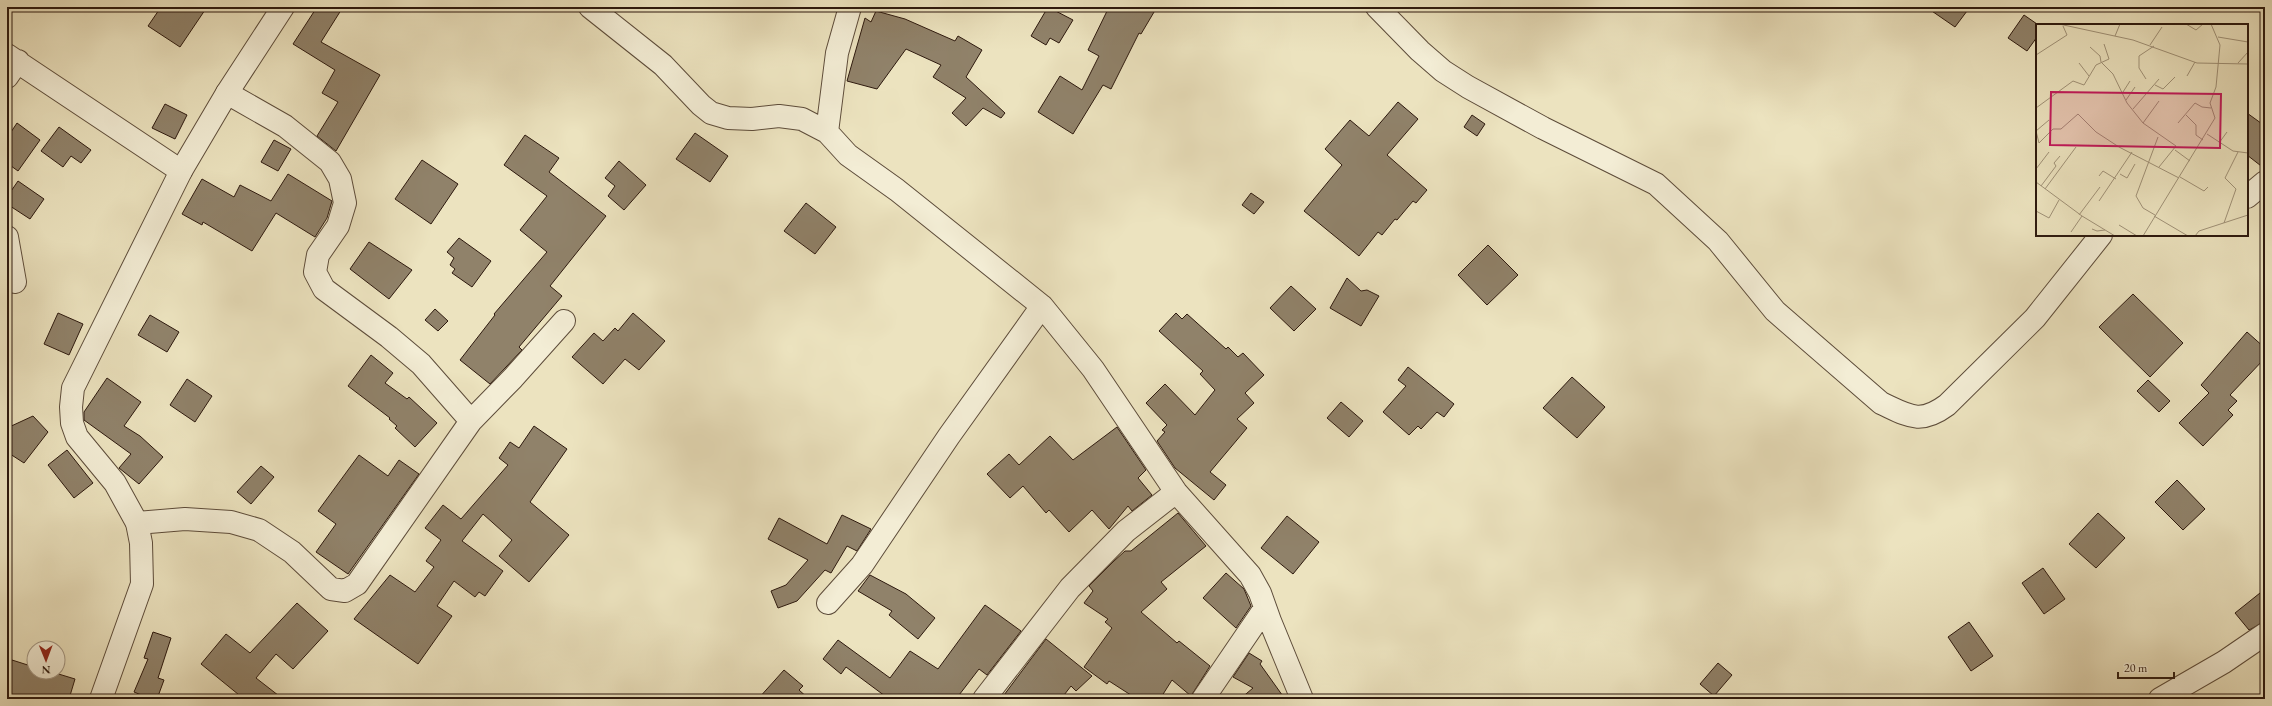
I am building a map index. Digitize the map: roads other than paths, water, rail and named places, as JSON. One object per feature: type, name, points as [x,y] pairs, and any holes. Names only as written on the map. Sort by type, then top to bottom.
[{"type":"street","points":[[101,699],[142,584],[141,543],[137,523],[115,483],[77,436],[72,423],[71,407],[76,382],[181,171],[227,93],[283,7]]},
{"type":"street","points":[[590,7],[663,65],[701,105],[711,113],[728,118],[752,119],[778,116],[802,119],[827,132],[848,155],[896,190],[1042,306],[1093,369],[1176,492],[1250,575],[1260,593],[1302,699]]},
{"type":"street","points":[[827,132],[837,54],[850,7]]},
{"type":"street","points":[[1377,7],[1420,51],[1444,71],[1468,87],[1543,128],[1656,184],[1718,241],[1775,311],[1881,404],[1918,418],[1934,415],[1947,404],[2035,318],[2100,236]]},
{"type":"street","points":[[11,64],[181,171]]},
{"type":"street","points":[[227,93],[284,126],[330,162],[340,179],[344,203],[338,226],[318,255],[315,272],[324,289],[389,337],[421,364],[471,421]]},
{"type":"street","points":[[2248,196],[2265,182]]},
{"type":"street","points":[[7,237],[15,282]]},
{"type":"street","points":[[828,603],[862,565],[949,436],[1042,306]]},
{"type":"street","points":[[137,523],[185,519],[231,522],[260,530],[292,552],[331,589],[345,591],[357,584],[471,421],[513,378],[564,321]]},
{"type":"street","points":[[984,699],[1070,588],[1126,531],[1176,492]]},
{"type":"street","points":[[1203,699],[1265,608]]},
{"type":"street","points":[[2160,699],[2224,662],[2265,634]]}]
